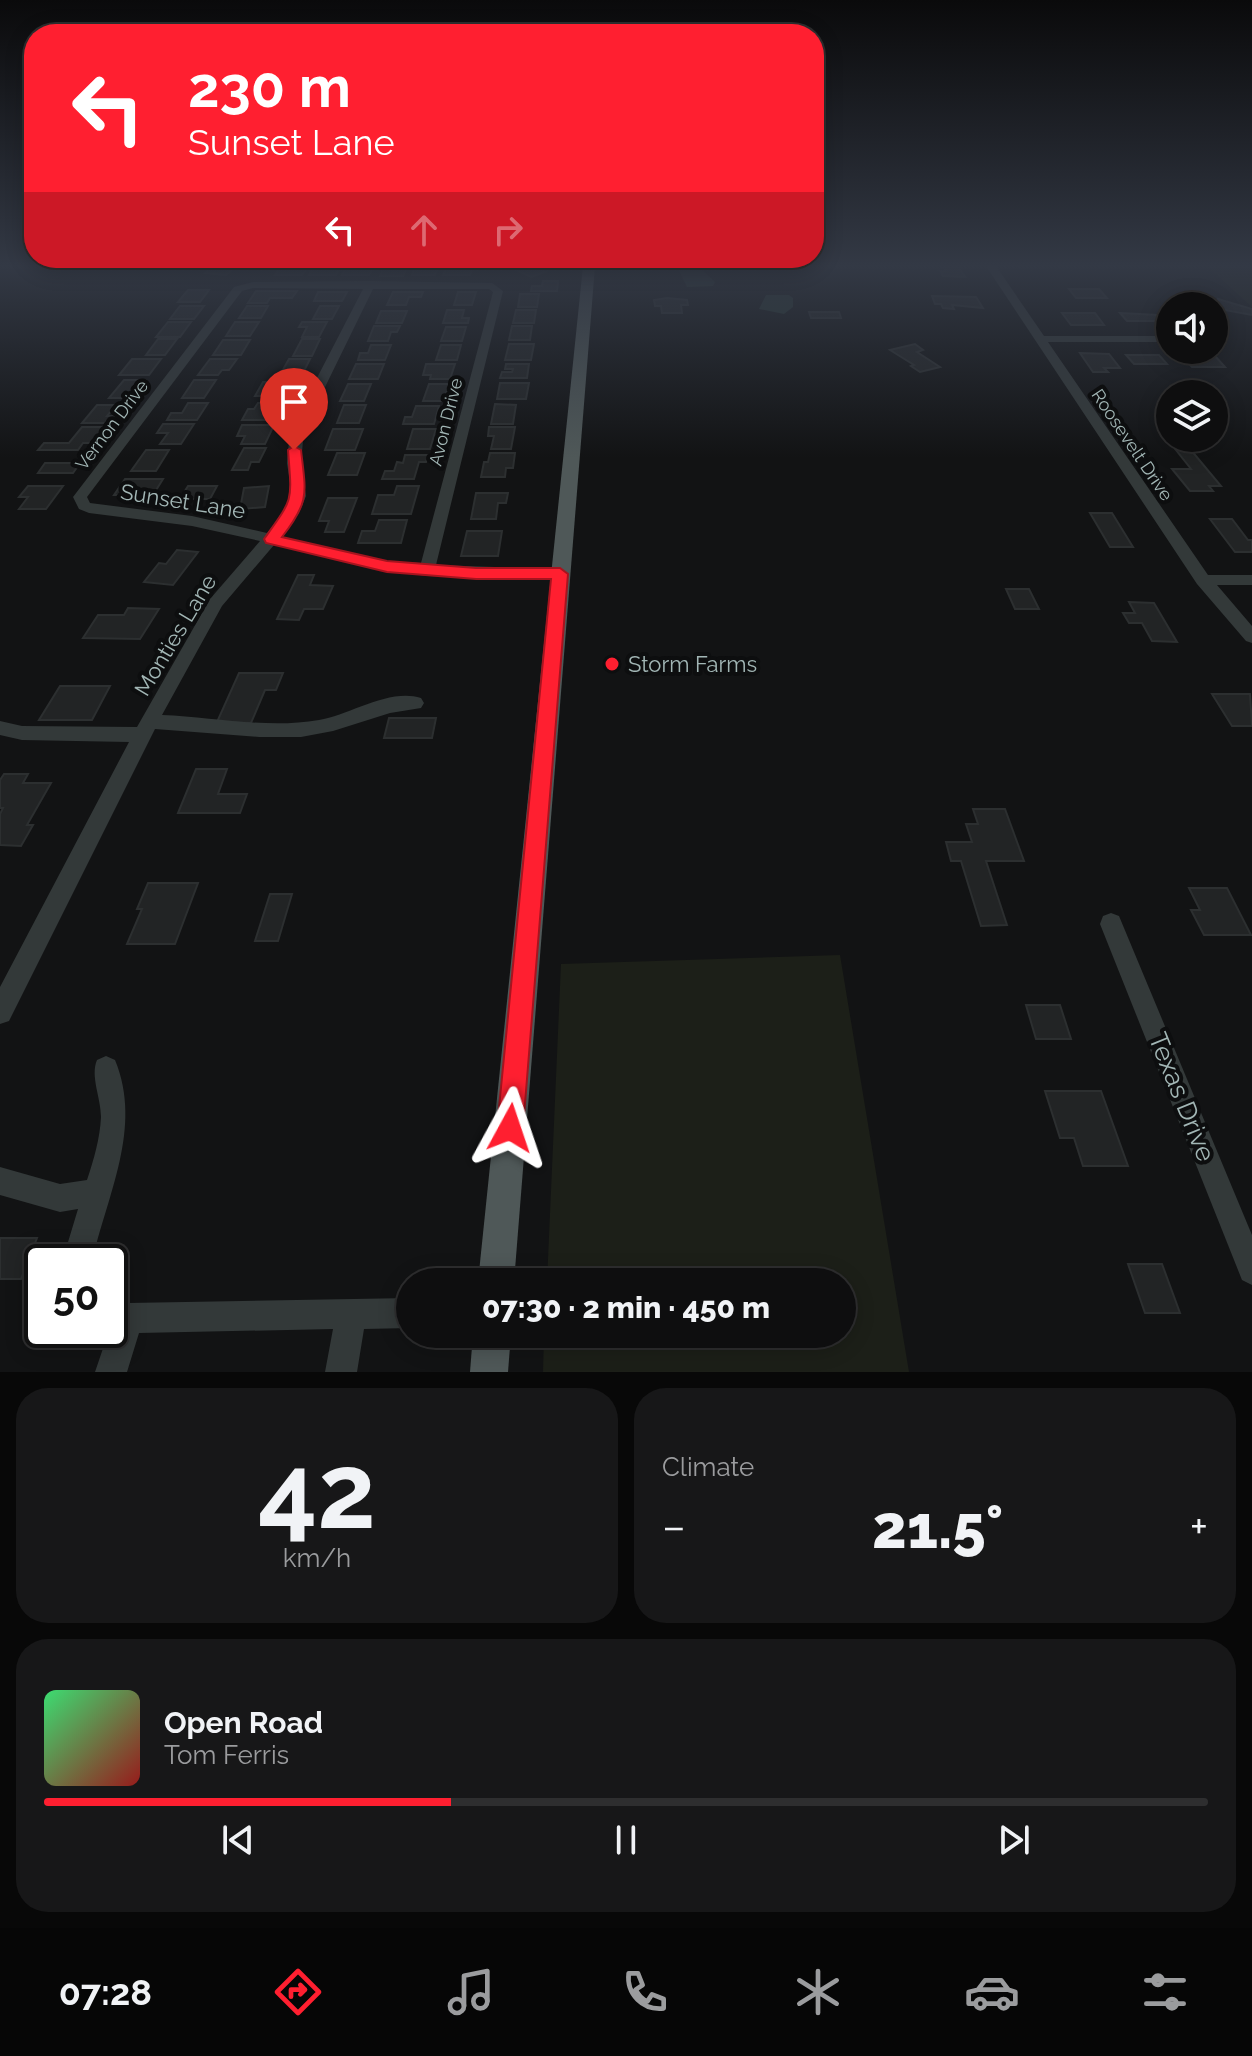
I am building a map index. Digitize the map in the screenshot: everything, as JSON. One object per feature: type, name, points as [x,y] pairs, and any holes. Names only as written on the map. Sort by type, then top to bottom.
[{"type":"main road","points":[[497,1268],[583,330]]},
{"type":"main road","points":[[489,1372],[491,1348]]},
{"type":"street","name":"Vernon Drive","points":[[84,506],[80,497],[206,330]]},
{"type":"street","name":"Monties Lane","points":[[0,1012],[146,729],[216,603],[292,513],[299,496],[294,463],[297,430],[347,330]]},
{"type":"street","name":"Avon Drive","points":[[427,571],[488,330]]},
{"type":"street","name":"Roosevelt Drive","points":[[1033,330],[1203,580],[1252,637]]},
{"type":"street","points":[[1039,339],[1156,339]]},
{"type":"street","name":"Sunset Lane","points":[[84,506],[192,521],[387,566],[427,571],[560,574]]},
{"type":"street","points":[[1203,580],[1252,580]]},
{"type":"street","points":[[0,728],[22,733],[320,727],[384,705],[415,703]]},
{"type":"street","name":"Texas Drive","points":[[1111,924],[1252,1270]]},
{"type":"street","points":[[81,1244],[113,1128],[113,1088],[106,1069]]},
{"type":"street","points":[[0,1181],[60,1198],[97,1192]]},
{"type":"street","points":[[128,1315],[396,1314]]},
{"type":"street","points":[[341,1372],[351,1316]]},
{"type":"street","points":[[111,1372],[114,1348]]},
{"type":"shaded area","points":[[840,955],[909,1372],[543,1372],[544,1348],[856,1348],[856,1268],[548,1268],[561,964]]},
{"type":"building","points":[[162,330],[185,330],[180,337],[156,337]]},
{"type":"building","points":[[230,330],[254,330],[250,336],[226,336]]},
{"type":"building","points":[[305,330],[323,330],[319,337],[302,337]]},
{"type":"building","points":[[372,330],[398,330],[391,332],[388,341],[368,341]]},
{"type":"building","points":[[445,330],[465,330],[462,341],[441,341]]},
{"type":"building","points":[[511,330],[531,330],[530,340],[509,340]]},
{"type":"building","points":[[158,339],[177,339],[165,355],[146,355]]},
{"type":"building","points":[[302,339],[320,339],[312,356],[293,356]]},
{"type":"building","points":[[223,340],[250,340],[241,355],[213,355]]},
{"type":"building","points":[[509,344],[534,344],[531,360],[505,360]]},
{"type":"building","points":[[915,344],[923,350],[917,352],[940,367],[920,372],[890,350]]},
{"type":"building","points":[[371,345],[391,345],[385,360],[358,360],[360,353],[368,353]]},
{"type":"building","points":[[441,345],[461,345],[457,360],[436,360]]},
{"type":"building","points":[[1080,353],[1109,354],[1120,368],[1093,372]]},
{"type":"building","points":[[1126,355],[1156,355],[1156,364],[1134,364]]},
{"type":"building","points":[[132,359],[161,359],[149,375],[119,375]]},
{"type":"building","points":[[210,359],[237,359],[229,370],[222,370],[218,375],[198,375]]},
{"type":"building","points":[[289,359],[310,359],[302,375],[280,375]]},
{"type":"building","points":[[356,364],[384,364],[378,379],[349,379]]},
{"type":"building","points":[[426,364],[455,364],[450,379],[430,379],[431,375],[423,375]]},
{"type":"building","points":[[506,364],[529,364],[527,378],[500,378],[502,372],[512,372],[513,369],[505,369]]},
{"type":"building","points":[[1189,364],[1222,364],[1225,367],[1192,367]]},
{"type":"building","points":[[124,380],[145,380],[131,398],[109,398]]},
{"type":"building","points":[[194,380],[216,380],[204,398],[182,398]]},
{"type":"building","points":[[263,382],[284,382],[276,396],[255,396]]},
{"type":"building","points":[[500,383],[529,383],[526,399],[497,399]]},
{"type":"building","points":[[348,384],[371,384],[364,401],[340,401]]},
{"type":"building","points":[[429,384],[449,384],[444,401],[423,401]]},
{"type":"building","points":[[188,403],[208,403],[197,420],[167,420],[171,413],[182,413]]},
{"type":"building","points":[[258,403],[286,403],[277,420],[242,420],[248,409],[254,409]]},
{"type":"building","points":[[495,404],[516,405],[513,424],[491,424]]},
{"type":"building","points":[[97,405],[116,405],[107,416],[117,416],[111,423],[82,423]]},
{"type":"building","points":[[344,405],[366,405],[359,423],[337,423]]},
{"type":"building","points":[[416,406],[439,406],[434,424],[403,424],[405,417],[412,417]]},
{"type":"building","points":[[163,424],[194,424],[181,444],[160,444],[168,433],[157,433]]},
{"type":"building","points":[[242,425],[274,425],[265,444],[241,444],[245,436],[237,436]]},
{"type":"building","points":[[82,427],[108,427],[96,443],[83,443],[78,450],[38,450],[44,443],[69,443]]},
{"type":"building","points":[[489,427],[515,427],[511,449],[491,449],[494,436],[488,436]]},
{"type":"building","points":[[333,429],[363,429],[355,450],[325,450]]},
{"type":"building","points":[[413,429],[436,429],[430,449],[407,449]]},
{"type":"building","points":[[244,448],[266,448],[259,462],[251,462],[248,470],[232,470]]},
{"type":"building","points":[[146,450],[169,450],[156,471],[131,471]]},
{"type":"building","points":[[1178,452],[1193,452],[1221,486],[1209,486],[1213,491],[1190,491],[1172,469],[1191,469]]},
{"type":"building","points":[[337,453],[365,453],[357,475],[328,475]]},
{"type":"building","points":[[490,453],[515,453],[513,468],[506,468],[505,477],[481,477],[484,462],[488,462]]},
{"type":"building","points":[[405,455],[428,455],[426,462],[419,462],[414,479],[382,479],[385,471],[394,471],[397,462],[403,463]]},
{"type":"building","points":[[45,463],[80,463],[73,473],[38,473]]},
{"type":"building","points":[[125,479],[163,479],[153,495],[114,495]]},
{"type":"building","points":[[28,486],[63,486],[46,509],[19,509],[28,497],[19,497]]},
{"type":"building","points":[[188,486],[217,486],[210,499],[180,499]]},
{"type":"building","points":[[269,486],[265,507],[240,509],[244,488]]},
{"type":"building","points":[[397,486],[419,486],[411,514],[372,514],[378,495],[394,495]]},
{"type":"building","points":[[476,493],[508,493],[506,503],[498,503],[496,519],[471,519]]},
{"type":"building","points":[[328,498],[357,498],[344,532],[325,532],[329,521],[319,521]]},
{"type":"building","points":[[1090,513],[1112,513],[1133,547],[1110,547]]},
{"type":"building","points":[[1210,519],[1232,519],[1248,540],[1252,540],[1252,552],[1235,552]]},
{"type":"building","points":[[379,520],[407,520],[401,543],[358,543],[362,531],[375,531]]},
{"type":"building","points":[[467,531],[502,531],[498,556],[461,556]]},
{"type":"building","points":[[177,550],[198,552],[173,585],[144,582],[159,563],[166,564]]},
{"type":"building","points":[[298,575],[314,575],[310,585],[333,586],[323,609],[304,609],[299,620],[277,619]]},
{"type":"building","points":[[1006,589],[1029,589],[1039,609],[1015,609]]},
{"type":"building","points":[[1129,602],[1154,603],[1177,642],[1152,641],[1142,623],[1129,623],[1123,613],[1135,613]]},
{"type":"building","points":[[128,608],[159,609],[140,639],[83,638],[98,615],[124,615]]},
{"type":"building","points":[[239,673],[283,673],[276,690],[265,690],[251,723],[217,722]]},
{"type":"building","points":[[60,686],[110,686],[92,720],[39,720]]},
{"type":"building","points":[[1212,694],[1250,694],[1252,726],[1232,726]]},
{"type":"building","points":[[389,718],[436,718],[432,738],[384,738]]},
{"type":"building","points":[[196,769],[227,769],[218,794],[247,794],[240,813],[178,813]]},
{"type":"building","points":[[4,774],[28,774],[23,783],[51,783],[27,825],[33,825],[21,846],[0,845],[0,814],[3,808],[0,808],[0,780]]},
{"type":"building","points":[[973,809],[1005,809],[1024,861],[986,861],[1007,925],[981,926],[961,861],[951,861],[946,842],[972,842],[966,824],[978,824]]},
{"type":"building","points":[[148,883],[198,883],[175,944],[127,944],[142,909],[137,909]]},
{"type":"building","points":[[1189,888],[1227,888],[1251,935],[1204,935],[1191,910],[1200,910]]},
{"type":"building","points":[[270,894],[292,894],[278,941],[255,941]]},
{"type":"building","points":[[1026,1005],[1060,1005],[1071,1039],[1036,1039]]},
{"type":"building","points":[[1045,1091],[1101,1091],[1128,1166],[1083,1166],[1074,1138],[1060,1138]]},
{"type":"building","points":[[0,1238],[37,1238],[35,1244],[24,1244],[21,1279],[0,1279]]},
{"type":"building","points":[[1128,1264],[1162,1264],[1180,1313],[1145,1313]]},
{"type":"place","name":"Storm Farms","points":[[612,664]]},
{"type":"route","points":[[294,450],[299,496],[292,513],[272,539],[387,566],[427,571],[560,574],[510,1128]]}]
